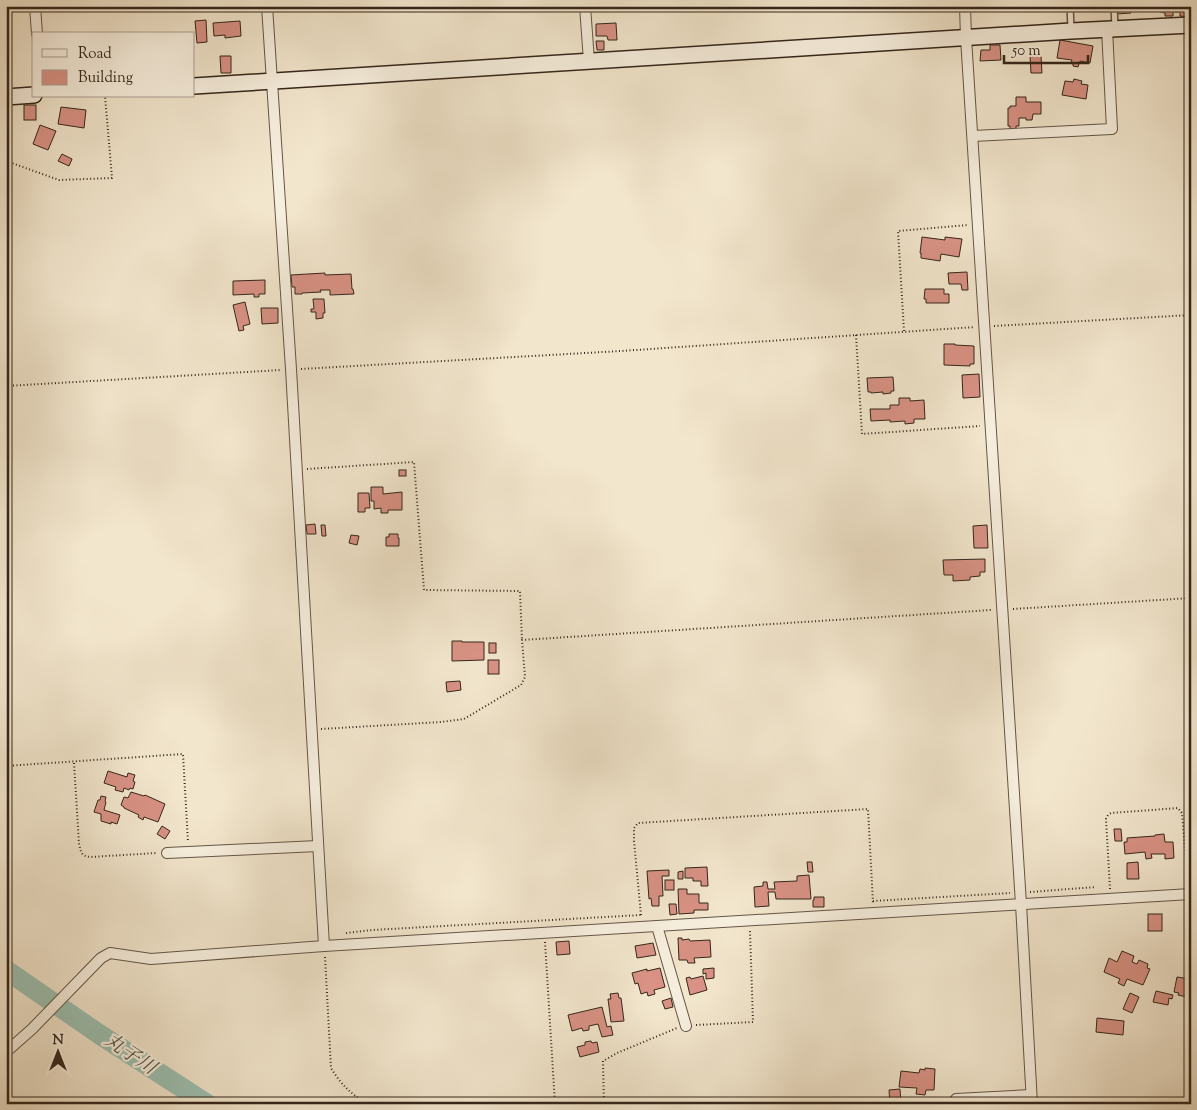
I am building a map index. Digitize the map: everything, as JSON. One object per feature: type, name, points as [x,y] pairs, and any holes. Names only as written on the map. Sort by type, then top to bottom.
[{"type":"street","points":[[35,6],[37,32]]},
{"type":"street","points":[[267,6],[291,369],[324,941]]},
{"type":"street","points":[[585,6],[589,61]]},
{"type":"street","points":[[956,1099],[1032,1100],[965,6]]},
{"type":"street","points":[[195,86],[1191,24]]},
{"type":"street","points":[[973,136],[1112,129],[1111,29]]},
{"type":"street","points":[[6,97],[32,96]]},
{"type":"street","points":[[167,853],[318,846]]},
{"type":"street","points":[[6,1052],[32,1029],[101,958],[110,953],[151,959],[324,941],[642,927],[1190,894]]},
{"type":"street","points":[[657,926],[686,1026]]},
{"type":"lane","points":[[1070,6],[1071,31]]},
{"type":"lane","points":[[1111,29],[1114,6]]},
{"type":"path","points":[[6,161],[59,180],[112,178],[105,98]]},
{"type":"path","points":[[904,332],[898,231],[978,225]]},
{"type":"path","points":[[6,386],[1191,315]]},
{"type":"path","points":[[856,335],[862,434],[990,425]]},
{"type":"path","points":[[296,470],[414,462],[424,590],[520,591],[525,677],[521,685],[464,719],[312,730]]},
{"type":"path","points":[[522,640],[1191,598]]},
{"type":"path","points":[[6,766],[183,754],[188,852]]},
{"type":"path","points":[[74,762],[81,853],[90,857],[167,853]]},
{"type":"path","points":[[1111,898],[1106,819],[1108,815],[1111,813],[1178,808],[1182,813],[1190,894]]},
{"type":"path","points":[[642,927],[634,841],[634,828],[638,823],[848,810],[868,809],[873,913]]},
{"type":"path","points":[[873,901],[1096,887]]},
{"type":"path","points":[[366,1104],[340,1082],[331,1068],[324,941],[372,930],[641,915]]},
{"type":"path","points":[[544,932],[555,1104]]},
{"type":"building","points":[[1117,6],[1130,6],[1131,13],[1117,14]]},
{"type":"building","points":[[1160,6],[1189,7],[1189,17],[1180,16],[1180,12],[1173,12],[1173,16],[1165,16],[1165,13],[1160,12]]},
{"type":"building","points":[[206,20],[207,42],[197,43],[195,21]]},
{"type":"building","points":[[240,21],[241,36],[225,38],[225,35],[214,36],[213,23]]},
{"type":"building","points":[[616,23],[617,40],[608,40],[607,36],[596,36],[596,24]]},
{"type":"building","points":[[1060,40],[1093,46],[1090,63],[1080,61],[1078,67],[1073,66],[1072,60],[1057,58]]},
{"type":"building","points":[[596,41],[604,41],[604,50],[597,50]]},
{"type":"building","points":[[990,45],[1000,45],[1001,60],[980,61],[981,50],[990,50]]},
{"type":"building","points":[[220,56],[231,56],[231,73],[221,73]]},
{"type":"building","points":[[1030,56],[1041,56],[1042,73],[1031,73]]},
{"type":"building","points":[[1074,79],[1082,81],[1081,84],[1088,85],[1086,99],[1062,95],[1065,81],[1073,82]]},
{"type":"building","points":[[1016,97],[1026,97],[1026,102],[1041,102],[1041,114],[1033,114],[1032,120],[1019,118],[1019,126],[1016,126],[1016,129],[1010,129],[1010,126],[1008,126],[1008,108],[1016,106]]},
{"type":"building","points":[[24,105],[36,105],[36,120],[24,120]]},
{"type":"building","points":[[61,107],[86,110],[84,128],[58,124]]},
{"type":"building","points":[[40,125],[56,131],[48,150],[33,144]]},
{"type":"building","points":[[62,154],[72,159],[69,166],[58,161]]},
{"type":"building","points":[[922,237],[945,240],[945,237],[962,239],[959,257],[941,254],[940,261],[921,258]]},
{"type":"building","points":[[967,272],[968,290],[962,290],[961,284],[949,284],[948,273]]},
{"type":"building","points":[[325,273],[325,275],[351,274],[354,294],[330,295],[330,290],[320,290],[321,292],[295,294],[291,275]]},
{"type":"building","points":[[265,280],[265,294],[259,294],[259,297],[254,297],[254,294],[233,295],[233,281]]},
{"type":"building","points":[[925,289],[944,289],[944,294],[949,294],[949,303],[926,303],[926,299],[924,299]]},
{"type":"building","points":[[313,299],[324,299],[325,313],[323,313],[323,318],[316,319],[316,312],[311,312],[311,309],[314,309]]},
{"type":"building","points":[[245,302],[250,324],[243,326],[244,330],[239,331],[233,305]]},
{"type":"building","points":[[261,308],[278,308],[278,323],[262,324]]},
{"type":"building","points":[[944,344],[974,346],[974,364],[970,364],[970,366],[944,365]]},
{"type":"building","points":[[979,374],[980,397],[963,398],[962,375]]},
{"type":"building","points":[[893,377],[894,391],[891,391],[891,393],[868,392],[867,378]]},
{"type":"building","points":[[899,398],[910,398],[910,401],[924,400],[925,419],[914,419],[914,423],[905,424],[905,421],[871,421],[870,409],[890,409],[890,405],[899,405]]},
{"type":"building","points":[[399,470],[406,470],[406,476],[399,476]]},
{"type":"building","points":[[371,487],[383,487],[383,494],[402,492],[402,510],[388,510],[388,513],[381,513],[381,508],[374,509],[374,501],[371,501]]},
{"type":"building","points":[[358,493],[369,493],[370,508],[365,508],[365,512],[358,512]]},
{"type":"building","points":[[315,524],[316,534],[307,534],[306,525]]},
{"type":"building","points":[[321,525],[325,525],[326,536],[322,536]]},
{"type":"building","points":[[987,525],[988,548],[974,548],[973,526]]},
{"type":"building","points":[[389,534],[398,534],[399,546],[386,546],[386,537],[389,537]]},
{"type":"building","points":[[351,535],[359,536],[357,545],[349,543]]},
{"type":"building","points":[[985,559],[985,572],[980,572],[980,576],[970,577],[970,580],[953,581],[953,575],[944,575],[943,560]]},
{"type":"building","points":[[452,641],[484,642],[484,660],[452,661]]},
{"type":"building","points":[[489,643],[496,643],[496,653],[489,653]]},
{"type":"building","points":[[488,660],[499,660],[499,674],[488,674]]},
{"type":"building","points":[[460,681],[461,690],[447,692],[446,682]]},
{"type":"building","points":[[108,771],[127,777],[128,773],[135,775],[133,789],[124,788],[123,792],[115,790],[116,787],[104,783]]},
{"type":"building","points":[[131,792],[145,795],[165,804],[158,822],[144,817],[143,820],[138,817],[139,815],[121,805],[124,797],[128,798]]},
{"type":"building","points":[[101,796],[106,797],[104,810],[120,815],[117,824],[101,821],[101,814],[94,812]]},
{"type":"building","points":[[162,826],[170,831],[165,839],[157,834]]},
{"type":"building","points":[[1114,829],[1121,829],[1122,841],[1115,841]]},
{"type":"building","points":[[1164,834],[1165,842],[1173,842],[1174,858],[1165,859],[1165,854],[1151,854],[1152,858],[1146,859],[1145,852],[1125,854],[1124,842],[1127,842],[1127,838]]},
{"type":"building","points":[[807,862],[812,862],[813,872],[808,872]]},
{"type":"building","points":[[1138,862],[1139,879],[1127,879],[1127,863]]},
{"type":"building","points":[[707,867],[708,886],[701,886],[701,881],[693,881],[693,878],[685,878],[685,868]]},
{"type":"building","points":[[669,870],[669,876],[662,876],[663,896],[659,896],[659,906],[652,906],[651,898],[649,899],[647,871]]},
{"type":"building","points":[[683,871],[683,879],[678,879],[678,872]]},
{"type":"building","points":[[809,875],[811,899],[776,899],[775,892],[768,892],[769,906],[755,907],[754,887],[763,886],[763,882],[767,882],[768,889],[775,889],[774,882],[797,881],[797,876]]},
{"type":"building","points":[[665,880],[674,880],[674,890],[665,890]]},
{"type":"building","points":[[678,889],[687,889],[687,894],[699,894],[699,903],[708,903],[708,910],[694,910],[694,913],[679,914]]},
{"type":"building","points":[[814,897],[824,897],[824,907],[813,907]]},
{"type":"building","points":[[669,904],[676,904],[677,914],[670,915]]},
{"type":"building","points":[[1148,914],[1162,914],[1162,931],[1148,931]]},
{"type":"building","points":[[678,938],[682,938],[682,940],[689,939],[690,941],[710,940],[711,957],[694,958],[695,963],[679,960]]},
{"type":"building","points":[[569,941],[570,954],[557,955],[556,942]]},
{"type":"building","points":[[653,943],[656,955],[637,958],[635,946]]},
{"type":"building","points":[[1122,951],[1134,956],[1132,962],[1137,964],[1139,960],[1148,964],[1147,968],[1150,969],[1143,985],[1127,979],[1124,986],[1118,983],[1120,979],[1104,972],[1109,958],[1117,962]]},
{"type":"building","points":[[660,968],[665,987],[654,990],[655,994],[648,996],[647,992],[641,994],[638,983],[635,984],[632,973]]},
{"type":"building","points":[[714,968],[714,978],[706,979],[706,973],[703,974],[703,969]]},
{"type":"building","points":[[703,976],[707,990],[690,995],[686,978],[690,977],[691,979]]},
{"type":"building","points":[[1177,977],[1191,978],[1191,995],[1188,994],[1187,997],[1174,992]]},
{"type":"building","points":[[1156,991],[1173,995],[1172,999],[1169,998],[1168,1005],[1153,1002]]},
{"type":"building","points":[[618,993],[619,998],[621,998],[624,1021],[611,1022],[608,999],[611,999],[610,994]]},
{"type":"building","points":[[1130,993],[1139,997],[1132,1013],[1123,1009]]},
{"type":"building","points":[[671,998],[673,1007],[665,1009],[662,1001]]},
{"type":"building","points":[[602,1007],[607,1027],[611,1026],[613,1035],[602,1037],[598,1024],[589,1026],[589,1030],[583,1031],[582,1028],[572,1031],[568,1015]]},
{"type":"building","points":[[1097,1018],[1124,1021],[1123,1035],[1096,1032]]},
{"type":"building","points":[[591,1041],[592,1043],[597,1042],[599,1052],[580,1057],[577,1047]]},
{"type":"building","points":[[925,1068],[935,1069],[934,1090],[926,1090],[925,1095],[916,1094],[917,1088],[899,1087],[901,1071],[919,1073],[920,1069],[925,1070]]},
{"type":"building","points":[[900,1089],[901,1104],[890,1104],[889,1090]]},
{"type":"waterway","name":"丸子川","points":[[6,970],[99,1034],[207,1104]]}]
